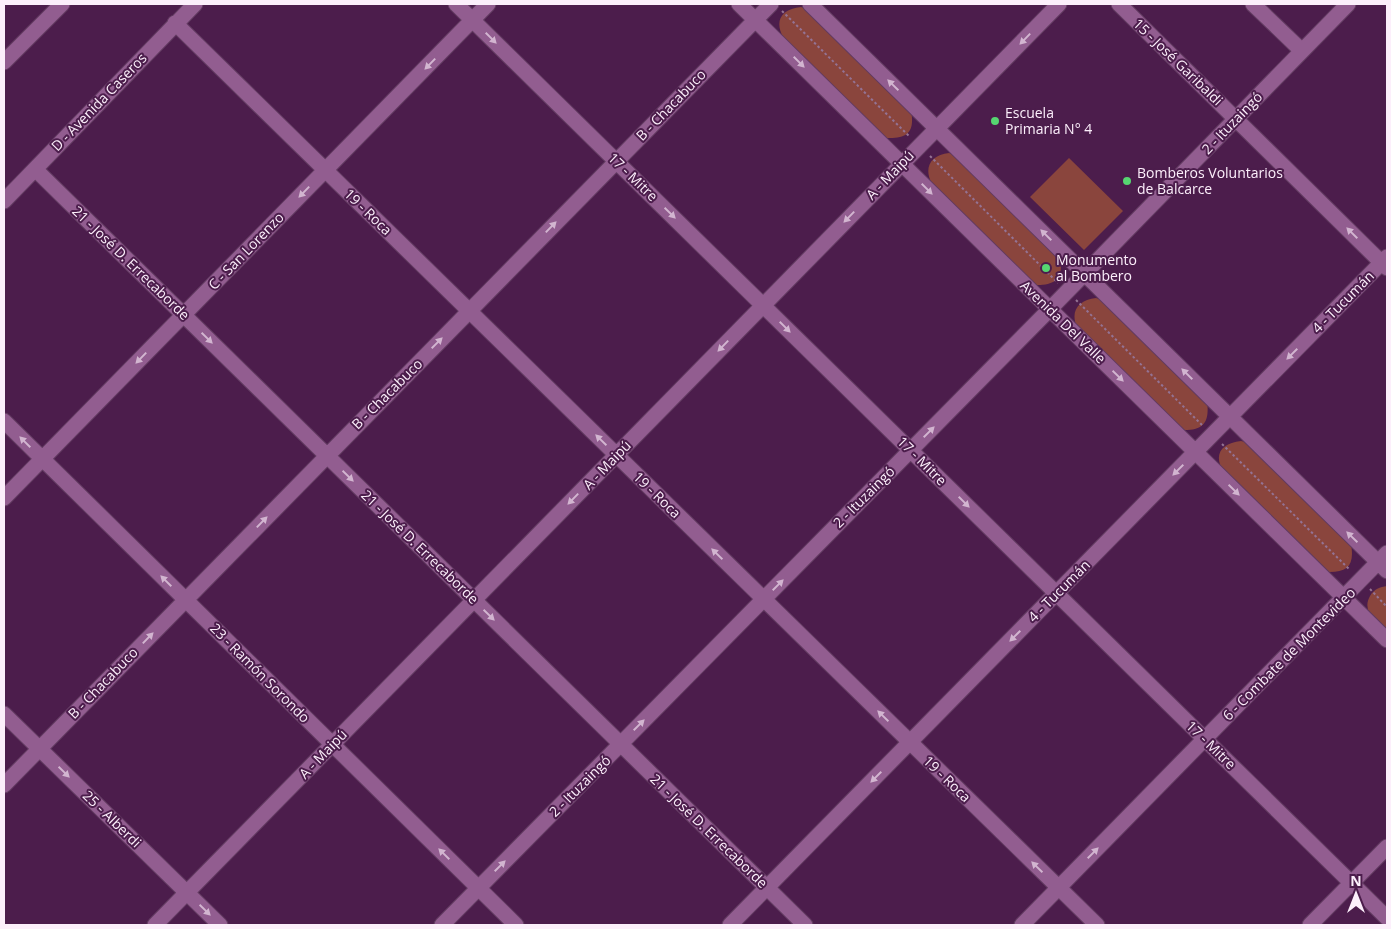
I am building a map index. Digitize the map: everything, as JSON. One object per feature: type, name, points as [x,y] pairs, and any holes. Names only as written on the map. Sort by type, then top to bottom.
[{"type":"street","points":[[4,62],[62,4]]},
{"type":"street","name":"D - Avenida Caseros","points":[[4,201],[195,4]]},
{"type":"street","name":"17 - Mitre","points":[[456,4],[1387,918]]},
{"type":"street","name":"C - San Lorenzo","points":[[4,498],[488,4]]},
{"type":"street","name":"Avenida Del Valle","points":[[739,4],[1387,640]]},
{"type":"street","points":[[775,4],[770,15],[775,39]]},
{"type":"street","name":"B - Chacabuco","points":[[4,785],[755,20],[775,4]]},
{"type":"street","points":[[810,4],[1230,417],[1384,562]]},
{"type":"street","name":"A - Maipú","points":[[155,925],[902,163],[917,144],[937,128],[1059,4]]},
{"type":"street","name":"15 - José Garibaldi","points":[[1119,4],[1386,262]]},
{"type":"street","points":[[1253,4],[1302,51]]},
{"type":"street","name":"2 - Ituzaingó","points":[[442,925],[1085,274],[1348,4]]},
{"type":"street","name":"19 - Roca","points":[[175,23],[1097,925]]},
{"type":"street","points":[[881,143],[894,149],[906,149],[917,144],[921,132],[916,108]]},
{"type":"street","name":"21 - José D. Errecaborde","points":[[35,169],[805,925]]},
{"type":"street","name":"4 - Tucumán","points":[[730,925],[1212,434],[1386,262]]},
{"type":"street","points":[[1176,432],[1190,439],[1202,439],[1212,434],[1217,421],[1212,398]]},
{"type":"street","name":"23 - Ramón Sorondo","points":[[4,421],[516,925]]},
{"type":"street","name":"6 - Combate de Montevideo","points":[[1022,925],[1344,597],[1384,562]]},
{"type":"street","points":[[1364,617],[1359,607],[1358,595],[1363,582],[1374,578],[1387,578]]},
{"type":"street","name":"25 - Alberdi","points":[[4,714],[220,925]]},
{"type":"street","points":[[1310,925],[1387,847]]},
{"type":"path","points":[[775,4],[1387,607]]},
{"type":"shaded area","points":[[801,7],[810,10],[911,110],[912,124],[908,133],[900,137],[886,138],[783,37],[779,25],[782,16],[789,10]]},
{"type":"shaded area","points":[[949,153],[958,156],[1060,256],[1061,270],[1057,279],[1048,284],[1034,285],[932,184],[928,172],[930,163],[937,156]]},
{"type":"shaded area","points":[[1069,158],[1123,211],[1084,250],[1030,197]]},
{"type":"shaded area","points":[[1096,298],[1105,301],[1207,401],[1206,420],[1200,427],[1181,430],[1078,329],[1074,317],[1077,308],[1084,301]]},
{"type":"shaded area","points":[[1241,441],[1249,443],[1351,544],[1352,558],[1348,567],[1339,571],[1326,572],[1223,471],[1219,459],[1221,450],[1229,444]]},
{"type":"shaded area","points":[[1387,586],[1387,633],[1371,616],[1367,607],[1373,592]]},
{"type":"place","name":"Escuela Primaria N° 4","points":[[995,121]]},
{"type":"place","name":"Bomberos Voluntarios de Balcarce","points":[[1127,181]]},
{"type":"place","name":"Monumento al Bombero","points":[[1046,268]]}]
